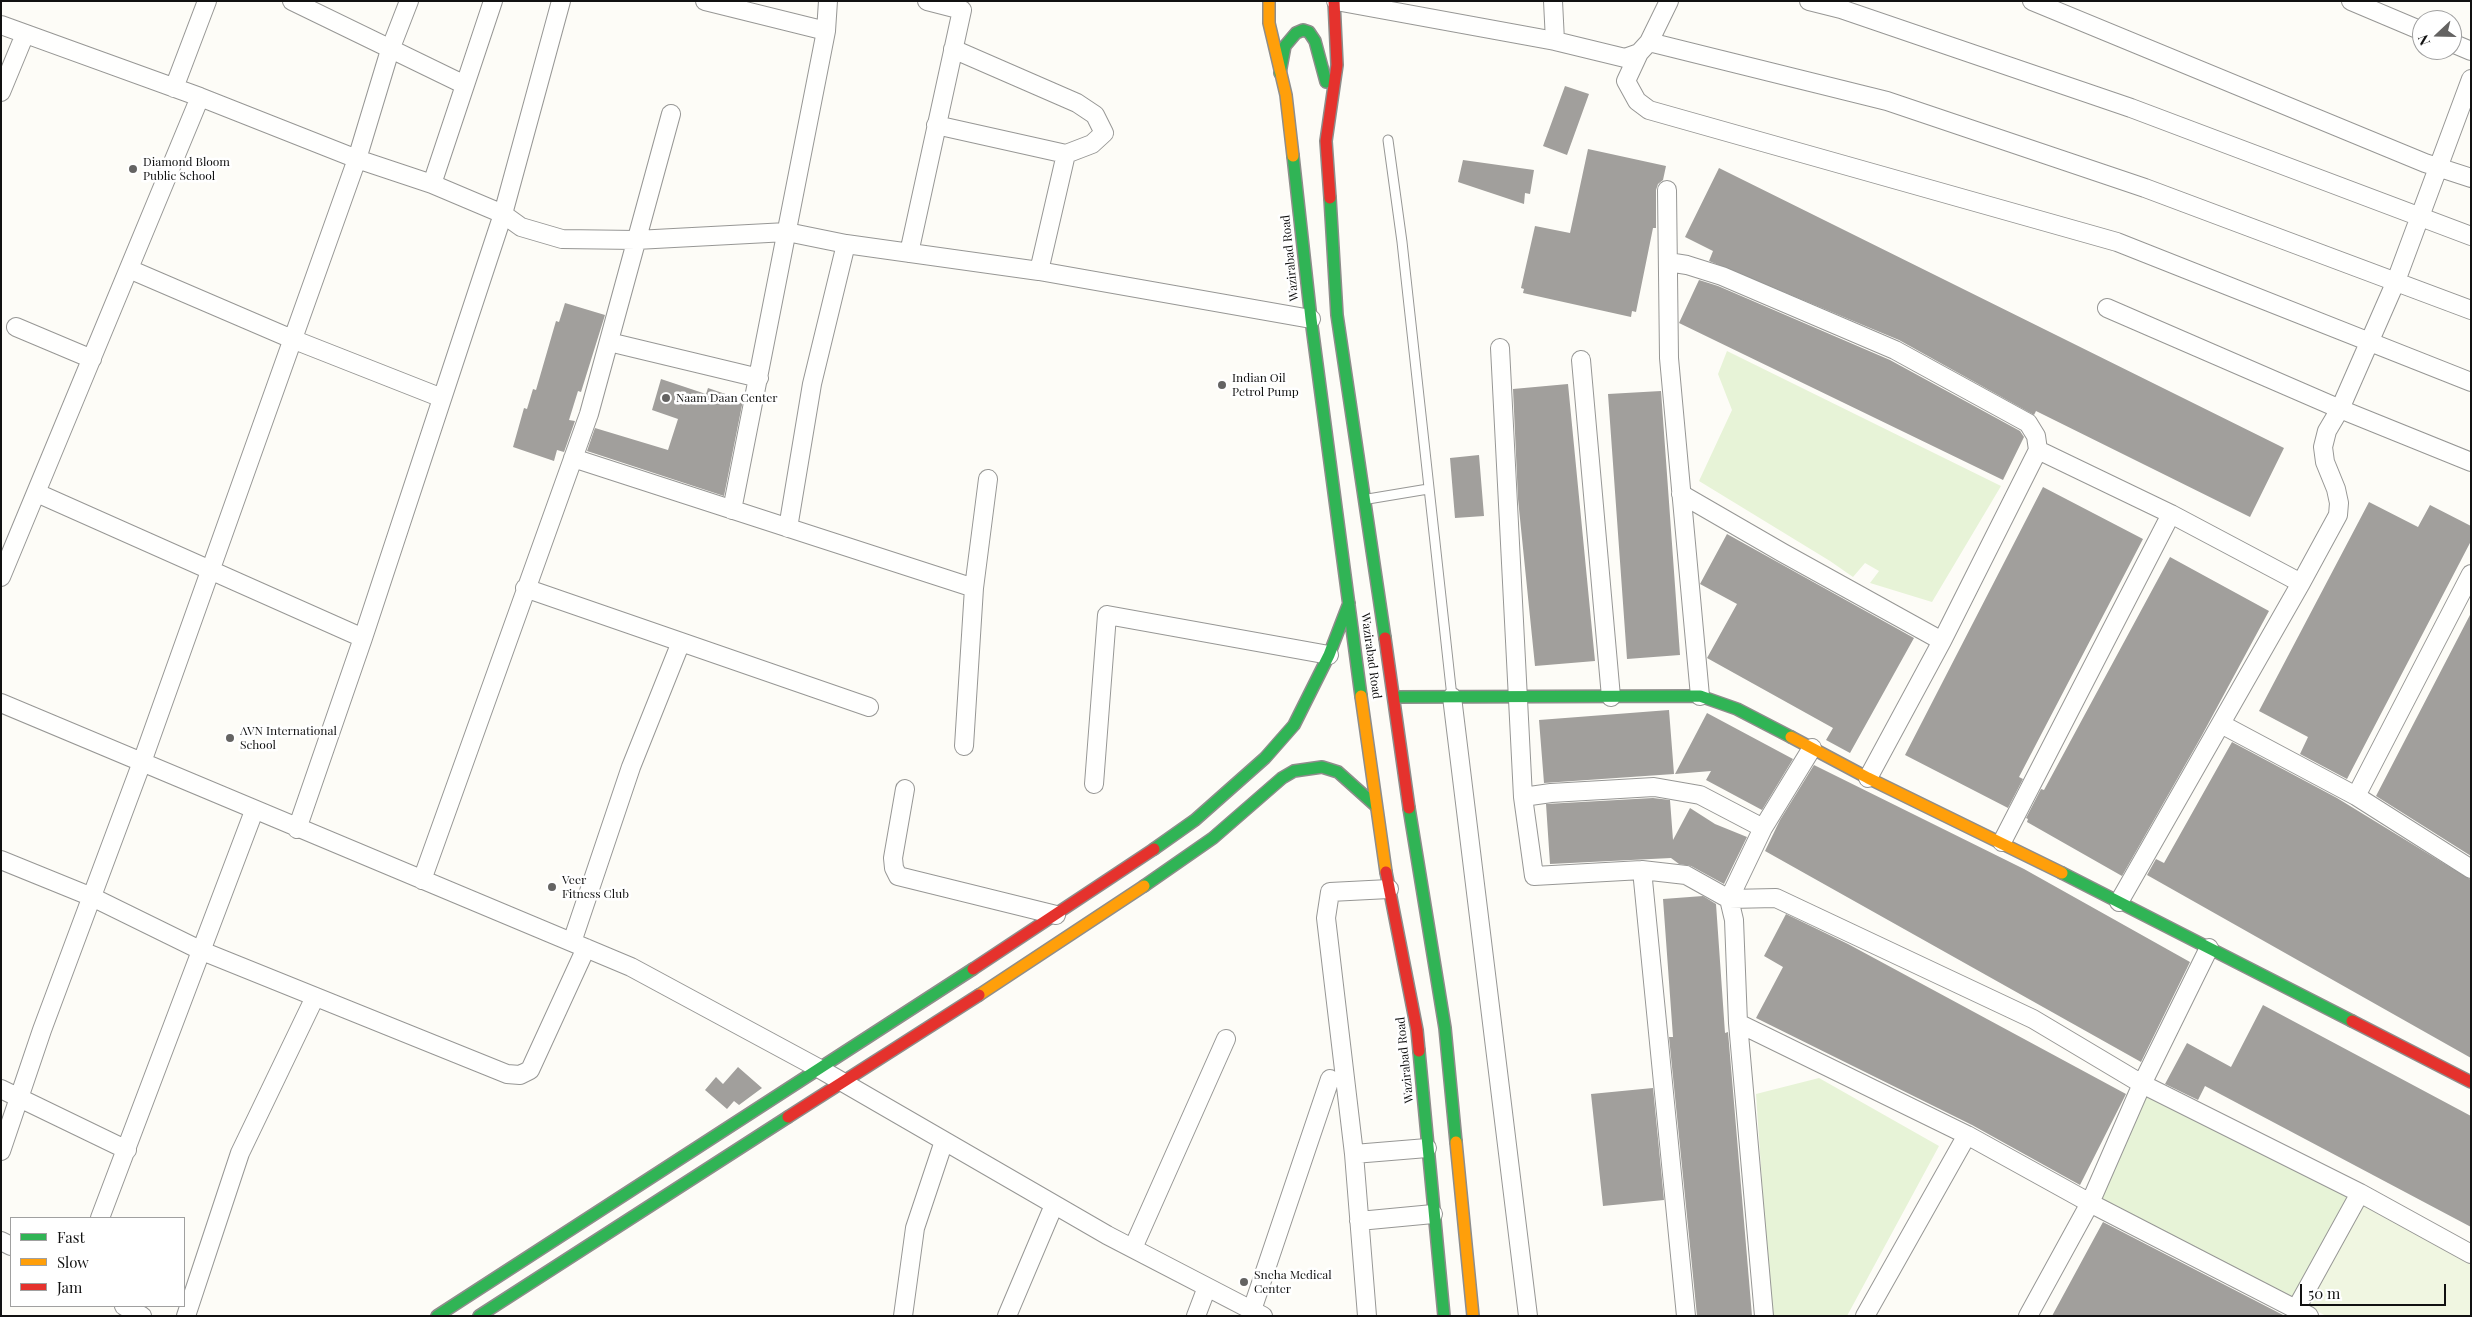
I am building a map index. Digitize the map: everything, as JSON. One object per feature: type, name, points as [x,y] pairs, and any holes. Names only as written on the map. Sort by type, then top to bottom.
[{"type":"main road","name":"Wazirabad Road","points":[[1269,1],[1269,23],[1286,95],[1311,318],[1376,806],[1388,889],[1417,1030],[1444,1316]]},
{"type":"main road","name":"Wazirabad Road","points":[[1335,1],[1337,65],[1330,97],[1326,141],[1337,315],[1424,907],[1445,1028],[1473,1316]]},
{"type":"main road","points":[[1280,73],[1285,46],[1296,33],[1303,30],[1309,32],[1315,41],[1330,97]]},
{"type":"main road","points":[[437,1316],[820,1069],[1155,849],[1195,820],[1265,758],[1294,725],[1329,655],[1349,603]]},
{"type":"main road","points":[[1394,697],[1611,697],[1659,694],[1700,696],[1737,709],[1868,778],[2002,842],[2471,1082]]},
{"type":"main road","points":[[479,1316],[1090,923],[1213,838],[1282,778],[1294,771],[1322,766],[1338,772],[1376,806]]},
{"type":"main road","points":[[602,1209],[616,1227]]},
{"type":"street","points":[[174,88],[207,1]]},
{"type":"street","points":[[292,1],[464,85]]},
{"type":"street","points":[[1,1151],[357,159],[390,50],[408,1]]},
{"type":"street","points":[[432,184],[492,1]]},
{"type":"street","points":[[297,829],[363,638],[503,214],[562,1]]},
{"type":"street","points":[[705,1],[826,31]]},
{"type":"street","points":[[732,510],[826,31],[828,1]]},
{"type":"street","points":[[908,253],[962,10],[927,1]]},
{"type":"street","points":[[1335,1],[1555,41],[1626,58],[1644,48],[1887,101],[2145,188],[2471,310]]},
{"type":"street","points":[[1553,1],[1555,41]]},
{"type":"street","points":[[1669,1],[1626,81],[1637,101],[1649,110],[2117,242],[2471,382]]},
{"type":"street","points":[[1809,1],[1841,9],[2131,108],[2471,236]]},
{"type":"street","points":[[2032,1],[2438,167],[2471,178]]},
{"type":"street","points":[[2351,1],[2412,27]]},
{"type":"street","points":[[1,25],[200,97],[357,159],[432,184],[503,214],[521,227],[562,239],[636,240],[787,232],[846,244],[1039,271],[1311,318]]},
{"type":"street","points":[[1,92],[25,34]]},
{"type":"street","points":[[936,125],[1066,154],[1092,144],[1104,134],[1095,115],[1077,103],[953,49]]},
{"type":"street","points":[[2119,902],[2302,583],[2338,515],[2339,504],[2336,489],[2325,462],[2324,447],[2327,431],[2340,409],[2396,281],[2471,79]]},
{"type":"street","points":[[1,577],[200,97]]},
{"type":"street","points":[[422,880],[525,588],[589,414],[670,114]]},
{"type":"street","points":[[1039,271],[1066,154]]},
{"type":"street","points":[[1666,190],[1669,358],[1700,696]]},
{"type":"street","points":[[788,528],[812,384],[846,244]]},
{"type":"street","points":[[1668,262],[1687,265],[1722,276],[1896,350],[2028,423],[2036,436],[2038,450],[1942,641],[1868,778]]},
{"type":"street","points":[[129,270],[292,339],[442,398]]},
{"type":"street","points":[[2107,308],[2340,409],[2471,462]]},
{"type":"street","points":[[16,326],[92,359]]},
{"type":"street","points":[[609,342],[759,378]]},
{"type":"street","points":[[1500,348],[1523,797],[1534,876],[1642,870],[1686,876],[1729,899],[1776,898],[2033,1019],[2142,1084],[2360,1194],[2471,1254]]},
{"type":"street","points":[[1581,360],[1611,697]]},
{"type":"street","points":[[2038,450],[2171,514],[2302,583]]},
{"type":"street","points":[[573,458],[974,588]]},
{"type":"street","points":[[964,746],[974,588],[988,479]]},
{"type":"street","points":[[37,493],[363,638]]},
{"type":"street","points":[[1682,494],[1848,590],[1942,641]]},
{"type":"street","points":[[2002,842],[2171,514]]},
{"type":"street","points":[[2356,796],[2471,574]]},
{"type":"street","points":[[525,588],[869,707]]},
{"type":"street","points":[[1094,784],[1107,615],[1329,655]]},
{"type":"street","points":[[1,860],[92,897],[202,951],[506,1074],[520,1075],[530,1070],[537,1059],[579,945],[631,767],[681,642]]},
{"type":"street","points":[[1452,697],[1528,1316]]},
{"type":"street","points":[[1,703],[254,811],[631,967],[820,1069],[1133,1248],[1258,1313],[1330,1080]]},
{"type":"street","points":[[2221,724],[2356,796],[2471,869]]},
{"type":"street","points":[[1764,1316],[1738,1023],[1734,920],[1729,899],[1763,828],[1812,748]]},
{"type":"street","points":[[1523,797],[1551,793],[1654,787],[1700,795],[1763,828]]},
{"type":"street","points":[[905,789],[893,858],[894,868],[898,876],[1056,914]]},
{"type":"street","points":[[100,1217],[254,811]]},
{"type":"street","points":[[1642,870],[1686,1316]]},
{"type":"street","points":[[1367,1316],[1354,1154],[1326,918],[1330,892],[1388,889]]},
{"type":"street","points":[[2028,1316],[2090,1202],[2142,1084],[2209,948]]},
{"type":"street","points":[[186,1316],[240,1153],[315,997]]},
{"type":"street","points":[[1738,1023],[1967,1135],[2090,1202],[2302,1312],[2360,1194]]},
{"type":"street","points":[[1133,1248],[1226,1039]]},
{"type":"street","points":[[1,1089],[126,1150]]},
{"type":"street","points":[[1865,1316],[1967,1135]]},
{"type":"street","points":[[903,1316],[914,1228],[944,1141]]},
{"type":"street","points":[[1354,1154],[1428,1148]]},
{"type":"street","points":[[1007,1316],[1054,1204]]},
{"type":"street","points":[[1360,1221],[1433,1214]]},
{"type":"street","points":[[1196,1316],[1208,1286]]},
{"type":"street","points":[[126,1307],[142,1316]]},
{"type":"lane","points":[[1388,140],[1402,242],[1452,697]]},
{"type":"lane","points":[[1365,499],[1428,490]]},
{"type":"green space","points":[[1727,351],[2001,486],[1932,602],[1870,583],[1879,571],[1865,563],[1853,577],[1699,481],[1732,410],[1718,374]]},
{"type":"green space","points":[[1819,1078],[1939,1146],[1847,1316],[1771,1316],[1756,1094]]},
{"type":"green space","points":[[2144,1089],[2351,1196],[2295,1301],[2095,1201]]},
{"type":"green space","points":[[2364,1204],[2471,1261],[2471,1316],[2326,1316],[2306,1305]]},
{"type":"building","points":[[1565,86],[1589,94],[1567,155],[1543,146]]},
{"type":"building","points":[[1588,149],[1666,166],[1663,180],[1658,184],[1656,190],[1656,228],[1653,228],[1636,312],[1632,311],[1631,317],[1523,293],[1524,289],[1521,288],[1535,226],[1570,233]]},
{"type":"building","points":[[1463,160],[1534,170],[1530,194],[1525,193],[1524,204],[1458,182]]},
{"type":"building","points":[[1719,168],[2284,448],[2250,517],[2036,411],[2034,415],[1899,340],[1709,261],[1713,251],[1685,237]]},
{"type":"building","points":[[1699,280],[1718,286],[1890,360],[2020,431],[2024,437],[2003,480],[1679,323]]},
{"type":"building","points":[[565,303],[605,315],[581,392],[578,391],[569,420],[575,421],[564,452],[557,450],[554,461],[513,447],[524,408],[527,409],[533,389],[536,390],[556,321],[559,322]]},
{"type":"building","points":[[661,379],[706,394],[708,388],[743,400],[724,496],[587,451],[595,428],[668,450],[678,419],[652,410]]},
{"type":"building","points":[[1568,384],[1595,661],[1535,666],[1518,499],[1513,389]]},
{"type":"building","points":[[1661,391],[1680,655],[1627,659],[1608,394]]},
{"type":"building","points":[[1479,455],[1484,516],[1455,518],[1450,458]]},
{"type":"building","points":[[2043,487],[2143,539],[2019,777],[2023,779],[2008,808],[1905,755]]},
{"type":"building","points":[[2369,502],[2418,527],[2430,505],[2471,526],[2471,541],[2347,779],[2300,754],[2308,737],[2259,711]]},
{"type":"building","points":[[1727,534],[1914,638],[1850,753],[1826,740],[1833,728],[1707,658],[1737,604],[1700,584]]},
{"type":"building","points":[[2170,557],[2269,611],[2201,737],[2122,876],[2027,822],[2028,819],[2026,818],[2041,789],[2044,790]]},
{"type":"building","points":[[2471,613],[2471,856],[2376,796]]},
{"type":"building","points":[[1669,710],[1674,774],[1544,783],[1539,720]]},
{"type":"building","points":[[1707,713],[1793,759],[1762,810],[1706,780],[1711,771],[1675,774]]},
{"type":"building","points":[[2232,742],[2337,798],[2471,880],[2471,1058],[2147,875],[2156,859],[2164,863]]},
{"type":"building","points":[[1814,765],[2024,869],[2190,962],[2141,1062],[1765,851],[1780,820]]},
{"type":"building","points":[[1653,798],[1670,800],[1673,840],[1690,808],[1715,824],[1747,837],[1724,884],[1691,866],[1679,864],[1671,858],[1550,864],[1546,804]]},
{"type":"building","points":[[1703,896],[1716,904],[1725,1033],[1728,1032],[1752,1316],[1697,1316],[1669,1037],[1673,1037],[1663,899]]},
{"type":"building","points":[[1786,914],[1848,944],[2126,1094],[2080,1185],[1972,1125],[1756,1018],[1783,967],[1764,956]]},
{"type":"building","points":[[2263,1005],[2471,1116],[2471,1227],[2205,1086],[2198,1100],[2165,1084],[2187,1043],[2231,1067]]},
{"type":"building","points":[[738,1067],[762,1088],[739,1105],[734,1101],[727,1109],[705,1090],[716,1077],[723,1084]]},
{"type":"building","points":[[1653,1088],[1664,1200],[1603,1206],[1591,1094]]},
{"type":"building","points":[[2103,1222],[2285,1316],[2052,1316]]},
{"type":"traffic: fast","points":[[1280,73],[1285,46],[1296,33],[1303,30],[1309,32],[1315,41],[1326,82]]},
{"type":"traffic: fast","points":[[1293,156],[1311,319],[1361,696]]},
{"type":"traffic: fast","points":[[1330,198],[1337,315],[1385,638]]},
{"type":"traffic: fast","points":[[1154,849],[1195,820],[1265,758],[1294,725],[1329,655],[1349,603]]},
{"type":"traffic: fast","points":[[1394,697],[1700,696],[1737,709],[1791,737]]},
{"type":"traffic: fast","points":[[1144,886],[1213,838],[1282,778],[1294,771],[1322,767],[1338,772],[1376,806]]},
{"type":"traffic: fast","points":[[1409,808],[1445,1028],[1456,1142]]},
{"type":"traffic: fast","points":[[2062,873],[2352,1021]]},
{"type":"traffic: fast","points":[[437,1316],[973,969]]},
{"type":"traffic: fast","points":[[1419,1051],[1444,1316]]},
{"type":"traffic: fast","points":[[479,1316],[788,1117]]},
{"type":"traffic: slow","points":[[1269,1],[1269,23],[1286,95],[1293,156]]},
{"type":"traffic: slow","points":[[1361,696],[1386,872]]},
{"type":"traffic: slow","points":[[1791,737],[1868,778],[2062,873]]},
{"type":"traffic: slow","points":[[979,995],[1144,886]]},
{"type":"traffic: slow","points":[[1456,1142],[1473,1316]]},
{"type":"traffic: jam","points":[[1330,198],[1326,141],[1337,65],[1334,1]]},
{"type":"traffic: jam","points":[[1385,638],[1409,808]]},
{"type":"traffic: jam","points":[[973,969],[1154,849]]},
{"type":"traffic: jam","points":[[1386,872],[1417,1030],[1419,1051]]},
{"type":"traffic: jam","points":[[788,1117],[979,995]]},
{"type":"traffic: jam","points":[[2352,1021],[2471,1082]]},
{"type":"place","name":"Diamond Bloom Public School","points":[[133,169]]},
{"type":"place","name":"Indian Oil Petrol Pump","points":[[1222,385]]},
{"type":"place","name":"Naam Daan Center","points":[[666,398]]},
{"type":"place","name":"AVN International School","points":[[230,738]]},
{"type":"place","name":"Veer Fitness Club","points":[[552,887]]},
{"type":"place","name":"Sneha Medical Center","points":[[1244,1282]]}]
